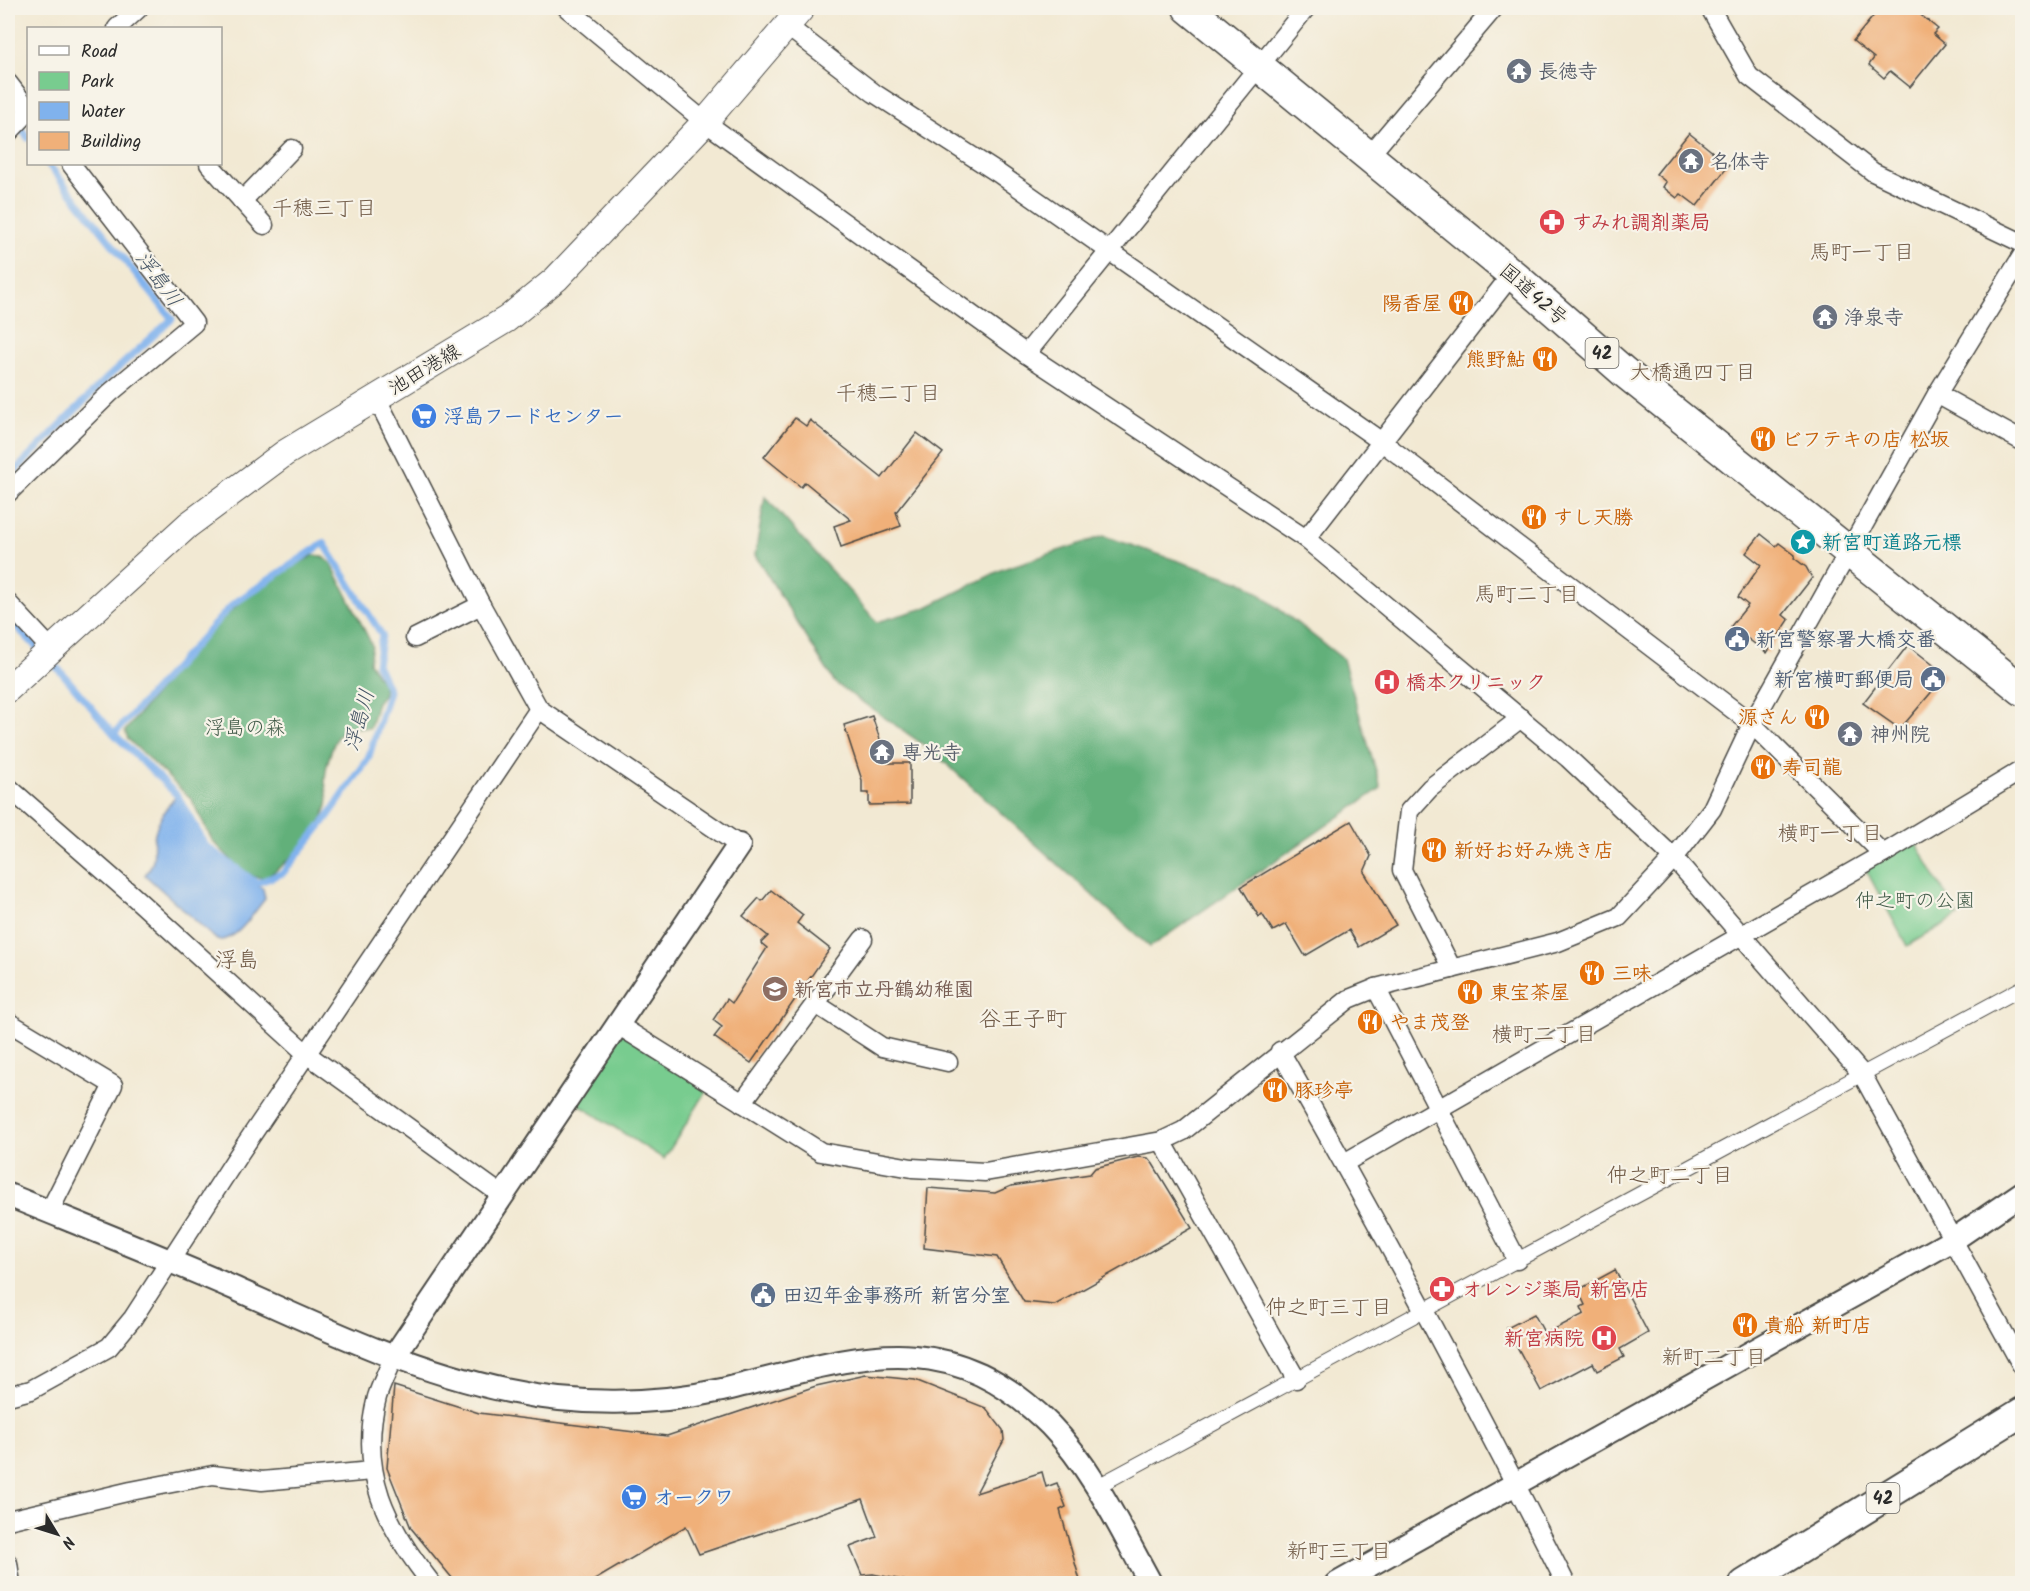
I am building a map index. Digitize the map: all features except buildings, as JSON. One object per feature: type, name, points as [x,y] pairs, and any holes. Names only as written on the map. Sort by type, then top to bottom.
[{"type":"highway","name":"国道42号","points":[[1188,8],[1512,274],[1624,372],[2022,690]]},
{"type":"main road","name":"池田港線","points":[[8,689],[188,525],[285,453],[507,319],[556,279],[705,122],[791,15]]},
{"type":"main road","name":"42","points":[[1744,1584],[2022,1412]]},
{"type":"street","points":[[118,27],[139,8]]},
{"type":"street","points":[[567,8],[705,122],[1026,354],[1306,539],[1569,758],[1674,858],[1862,1074],[2022,1366]]},
{"type":"street","points":[[1026,354],[1306,8]]},
{"type":"street","points":[[1368,157],[1493,8]]},
{"type":"street","points":[[1710,8],[1749,76],[1873,172],[2022,243]]},
{"type":"street","points":[[791,15],[874,93],[998,173],[1108,253],[1382,442],[1752,724],[1883,854]]},
{"type":"street","points":[[8,83],[27,109]]},
{"type":"street","points":[[8,133],[27,111]]},
{"type":"street","points":[[242,201],[292,149]]},
{"type":"street","points":[[8,493],[110,393],[194,323],[72,165]]},
{"type":"street","points":[[210,165],[264,225]]},
{"type":"street","points":[[618,1025],[821,1152],[912,1168],[985,1172],[1162,1141],[1184,1131],[1280,1051],[1349,999],[1376,988],[1558,942],[1619,917],[1674,858],[1712,809],[1752,724],[1938,394],[2022,256]]},
{"type":"street","points":[[1306,539],[1512,274]]},
{"type":"street","points":[[1938,394],[2022,441]]},
{"type":"street","points":[[376,397],[481,605],[539,710],[739,845],[393,1358],[377,1396],[371,1445],[372,1471],[385,1514],[405,1549],[432,1584]]},
{"type":"street","points":[[8,603],[51,649]]},
{"type":"street","points":[[415,638],[481,605]]},
{"type":"street","points":[[8,1396],[31,1390],[110,1347],[133,1318],[169,1260],[539,710]]},
{"type":"street","points":[[1452,969],[1402,870],[1409,811],[1430,788],[1521,718]]},
{"type":"street","points":[[1344,1163],[1883,854],[2022,770]]},
{"type":"street","points":[[8,787],[133,896],[308,1055],[503,1196]]},
{"type":"street","points":[[742,1103],[863,939]]},
{"type":"street","points":[[1376,988],[1517,1260]]},
{"type":"street","points":[[1096,1487],[2022,988]]},
{"type":"street","points":[[816,1004],[882,1047],[948,1062]]},
{"type":"street","points":[[8,1022],[113,1085],[50,1212]]},
{"type":"street","points":[[1280,1051],[1344,1163],[1516,1484],[1566,1584]]},
{"type":"street","points":[[1162,1141],[1296,1379]]},
{"type":"street","points":[[1336,1584],[1953,1240],[2022,1193]]},
{"type":"street","points":[[8,1195],[169,1260],[393,1358],[509,1391],[571,1400],[628,1402],[721,1390],[840,1361],[887,1355],[930,1356],[983,1376],[1018,1398],[1050,1426],[1096,1487],[1151,1584]]},
{"type":"street","points":[[8,1520],[131,1491],[213,1475],[262,1480],[372,1471]]},
{"type":"street","points":[[8,1563],[11,1584]]},
{"type":"green space","points":[[765,497],[877,622],[925,608],[1003,569],[1104,536],[1247,584],[1343,659],[1381,788],[1150,947],[931,750],[835,683],[755,555]]},
{"type":"green space","name":"浮島の森","points":[[314,555],[321,556],[331,563],[372,645],[369,662],[383,684],[384,694],[377,702],[370,728],[346,727],[338,736],[328,760],[325,776],[327,805],[322,820],[309,839],[293,856],[266,878],[254,877],[239,868],[212,840],[191,799],[128,739],[125,731],[191,652],[227,615],[271,579]]},
{"type":"green space","name":"仲之町の公園","points":[[1914,839],[1958,916],[1907,946],[1865,868]]},
{"type":"green space","points":[[619,1031],[708,1089],[664,1159],[573,1101]]},
{"type":"water","points":[[177,795],[206,846],[263,889],[265,899],[244,926],[224,939],[217,940],[145,875],[152,863],[158,823]]},
{"type":"waterway","name":"浮島川","points":[[8,112],[27,137]]},
{"type":"waterway","name":"浮島川","points":[[8,478],[107,378],[172,319],[49,165]]},
{"type":"waterway","name":"浮島川","points":[[8,618],[63,674],[114,734],[177,795],[206,846],[257,883],[283,873],[327,818],[368,759],[389,691],[377,664],[382,635],[324,543],[233,604],[114,734]]},
{"type":"place","name":"長徳寺","points":[[1519,71]]},
{"type":"place","name":"名体寺","points":[[1691,161]]},
{"type":"place","name":"すみれ調剤薬局","points":[[1552,222]]},
{"type":"place","name":"陽香屋","points":[[1461,303]]},
{"type":"place","name":"浄泉寺","points":[[1825,317]]},
{"type":"place","name":"熊野鮎","points":[[1545,359]]},
{"type":"place","name":"浮島フードセンター","points":[[424,416]]},
{"type":"place","name":"ビフテキの店 松坂","points":[[1763,439]]},
{"type":"place","name":"すし天勝","points":[[1534,517]]},
{"type":"place","name":"新宮町道路元標","points":[[1803,542]]},
{"type":"place","name":"新宮警察署大橋交番","points":[[1737,639]]},
{"type":"place","name":"新宮横町郵便局","points":[[1933,679]]},
{"type":"place","name":"橋本クリニック","points":[[1387,682]]},
{"type":"place","name":"源さん","points":[[1817,717]]},
{"type":"place","name":"神州院","points":[[1850,734]]},
{"type":"place","name":"専光寺","points":[[882,752]]},
{"type":"place","name":"寿司龍","points":[[1763,767]]},
{"type":"place","name":"新好お好み焼き店","points":[[1434,850]]},
{"type":"place","name":"三味","points":[[1592,973]]},
{"type":"place","name":"新宮市立丹鶴幼稚園","points":[[775,989]]},
{"type":"place","name":"東宝茶屋","points":[[1470,992]]},
{"type":"place","name":"やま茂登","points":[[1370,1022]]},
{"type":"place","name":"豚珍亭","points":[[1275,1090]]},
{"type":"place","name":"オレンジ薬局 新宮店","points":[[1442,1289]]},
{"type":"place","name":"田辺年金事務所 新宮分室","points":[[763,1295]]},
{"type":"place","name":"貴船 新町店","points":[[1745,1325]]},
{"type":"place","name":"新宮病院","points":[[1604,1338]]},
{"type":"place","name":"オークワ","points":[[634,1497]]},
{"type":"district","name":"千穂三丁目","points":[[324,208]]},
{"type":"district","name":"馬町一丁目","points":[[1862,252]]},
{"type":"district","name":"大橋通四丁目","points":[[1693,372]]},
{"type":"district","name":"千穂二丁目","points":[[888,393]]},
{"type":"district","name":"馬町二丁目","points":[[1527,594]]},
{"type":"district","name":"横町一丁目","points":[[1830,833]]},
{"type":"district","name":"浮島","points":[[237,959]]},
{"type":"district","name":"谷王子町","points":[[1023,1018]]},
{"type":"district","name":"横町二丁目","points":[[1544,1034]]},
{"type":"district","name":"仲之町二丁目","points":[[1670,1175]]},
{"type":"district","name":"仲之町三丁目","points":[[1329,1307]]},
{"type":"district","name":"新町二丁目","points":[[1714,1357]]},
{"type":"district","name":"新町三丁目","points":[[1339,1551]]}]
